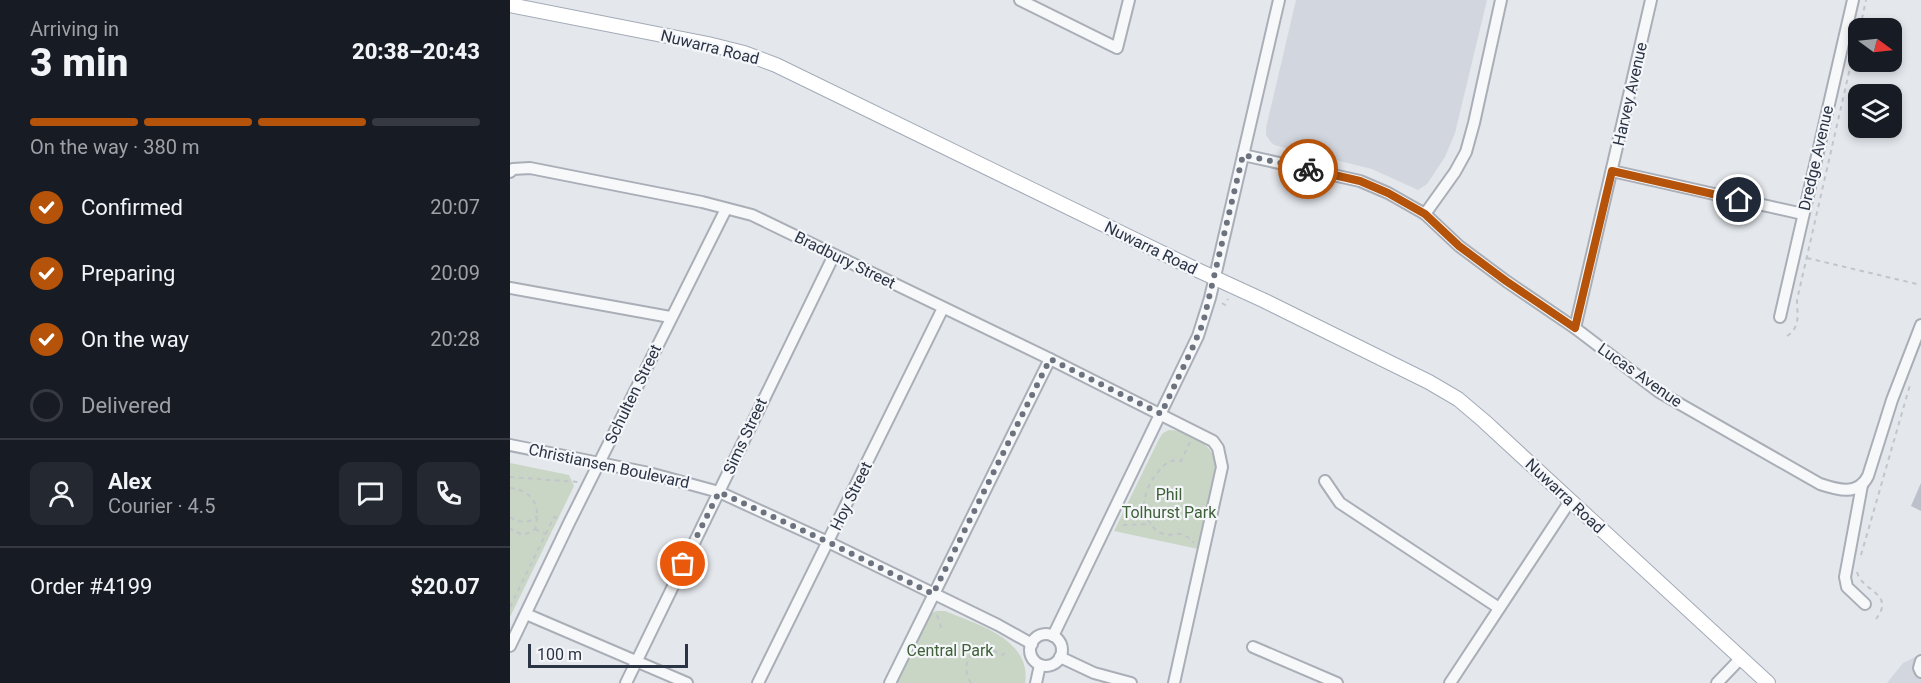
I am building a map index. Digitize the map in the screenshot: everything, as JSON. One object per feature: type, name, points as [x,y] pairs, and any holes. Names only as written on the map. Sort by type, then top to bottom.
[{"type":"main road","name":"Nuwarra Road","points":[[510,5],[708,44],[744,53],[777,65],[1429,382],[1458,399],[1484,421],[1768,683]]},
{"type":"street","points":[[1020,0],[1117,48],[1129,0]]},
{"type":"street","points":[[1053,636],[1198,336],[1214,278],[1279,0]]},
{"type":"street","points":[[1425,214],[1455,172],[1466,152],[1501,0]]},
{"type":"street","name":"Harvey Avenue","points":[[1575,328],[1651,0]]},
{"type":"street","name":"Dredge Avenue","points":[[1780,317],[1853,0]]},
{"type":"street","name":"Lucas Avenue","points":[[1243,155],[1360,181],[1388,193],[1425,214],[1469,253],[1575,328],[1659,392],[1820,484],[1848,490],[1862,485]]},
{"type":"street","name":"Bradbury Street","points":[[510,172],[513,169],[530,168],[752,215],[1050,359],[1212,441],[1218,448],[1222,467],[1174,683]]},
{"type":"street","points":[[1612,171],[1803,214]]},
{"type":"street","name":"Schulten Street","points":[[510,646],[670,317],[726,208]]},
{"type":"street","name":"Sims Street","points":[[626,683],[834,255]]},
{"type":"street","points":[[510,288],[670,317]]},
{"type":"street","name":"Hoy Street","points":[[758,683],[943,308]]},
{"type":"street","points":[[1864,604],[1847,586],[1845,577],[1862,485],[1868,476],[1892,400],[1921,325]]},
{"type":"street","points":[[890,683],[1050,359]]},
{"type":"street","name":"Christiansen Boulevard","points":[[510,445],[600,462],[719,492],[828,542],[1032,644]]},
{"type":"street","points":[[1326,481],[1340,503],[1499,608]]},
{"type":"street","points":[[1450,683],[1570,501]]},
{"type":"street","points":[[526,614],[687,683]]},
{"type":"street","points":[[1042,635],[1053,636],[1062,647],[1060,657],[1049,666],[1040,664],[1031,654],[1032,644],[1037,637],[1042,635]]},
{"type":"street","points":[[1253,647],[1337,683]]},
{"type":"street","points":[[1060,657],[1094,673],[1131,683]]},
{"type":"street","points":[[1717,683],[1741,658]]},
{"type":"street","points":[[1921,662],[1919,668],[1921,672]]},
{"type":"street","points":[[1036,683],[1040,664]]},
{"type":"path","points":[[1862,18],[1866,0]]},
{"type":"path","name":"Dredge Avenue","points":[[1787,336],[1797,325],[1797,300],[1849,72]]},
{"type":"path","points":[[1807,258],[1921,285]]},
{"type":"path","points":[[1228,299],[1223,304],[1228,308]]},
{"type":"path","points":[[1860,558],[1911,384]]},
{"type":"path","points":[[1188,446],[1181,461],[1169,461],[1163,466],[1150,484],[1144,498],[1151,524],[1161,534],[1183,534],[1195,544]]},
{"type":"path","points":[[510,477],[578,482]]},
{"type":"path","points":[[510,488],[522,491],[532,498],[537,506],[538,515],[535,529],[526,535],[510,530]]},
{"type":"path","points":[[510,517],[522,522],[534,519],[538,515]]},
{"type":"path","points":[[510,608],[554,516],[569,523]]},
{"type":"path","points":[[1123,525],[1151,524]]},
{"type":"path","points":[[535,529],[545,534]]},
{"type":"path","points":[[1857,567],[1859,578],[1875,591],[1882,602],[1882,610],[1876,619]]},
{"type":"path","points":[[937,615],[942,630]]},
{"type":"path","points":[[970,683],[965,674],[965,667],[970,656],[978,650],[987,649],[1003,655],[1006,651]]},
{"type":"shaded area","points":[[1296,0],[1487,0],[1455,133],[1445,157],[1427,184],[1418,190],[1372,169],[1274,145],[1270,141],[1266,135],[1266,128]]},
{"type":"shaded area","points":[[1921,654],[1921,683],[1887,683],[1903,663]]},
{"type":"green space","name":"Phil Tolhurst Park","points":[[1169,430],[1183,432],[1197,439],[1209,449],[1215,462],[1214,478],[1198,549],[1114,531],[1159,439]]},
{"type":"green space","points":[[510,463],[569,475],[574,486],[510,617]]},
{"type":"green space","name":"Central Park","points":[[936,611],[945,611],[986,628],[1011,644],[1020,655],[1025,668],[1025,683],[896,683],[928,615]]},
{"type":"building","points":[[1921,483],[1921,511],[1911,506]]},
{"type":"way so far","points":[[683,564],[719,492],[933,594],[1050,359],[1161,414],[1203,323],[1243,155],[1308,169]]},
{"type":"route","points":[[1308,169],[1360,181],[1388,193],[1425,214],[1459,246],[1575,328],[1612,171],[1739,200]]}]
